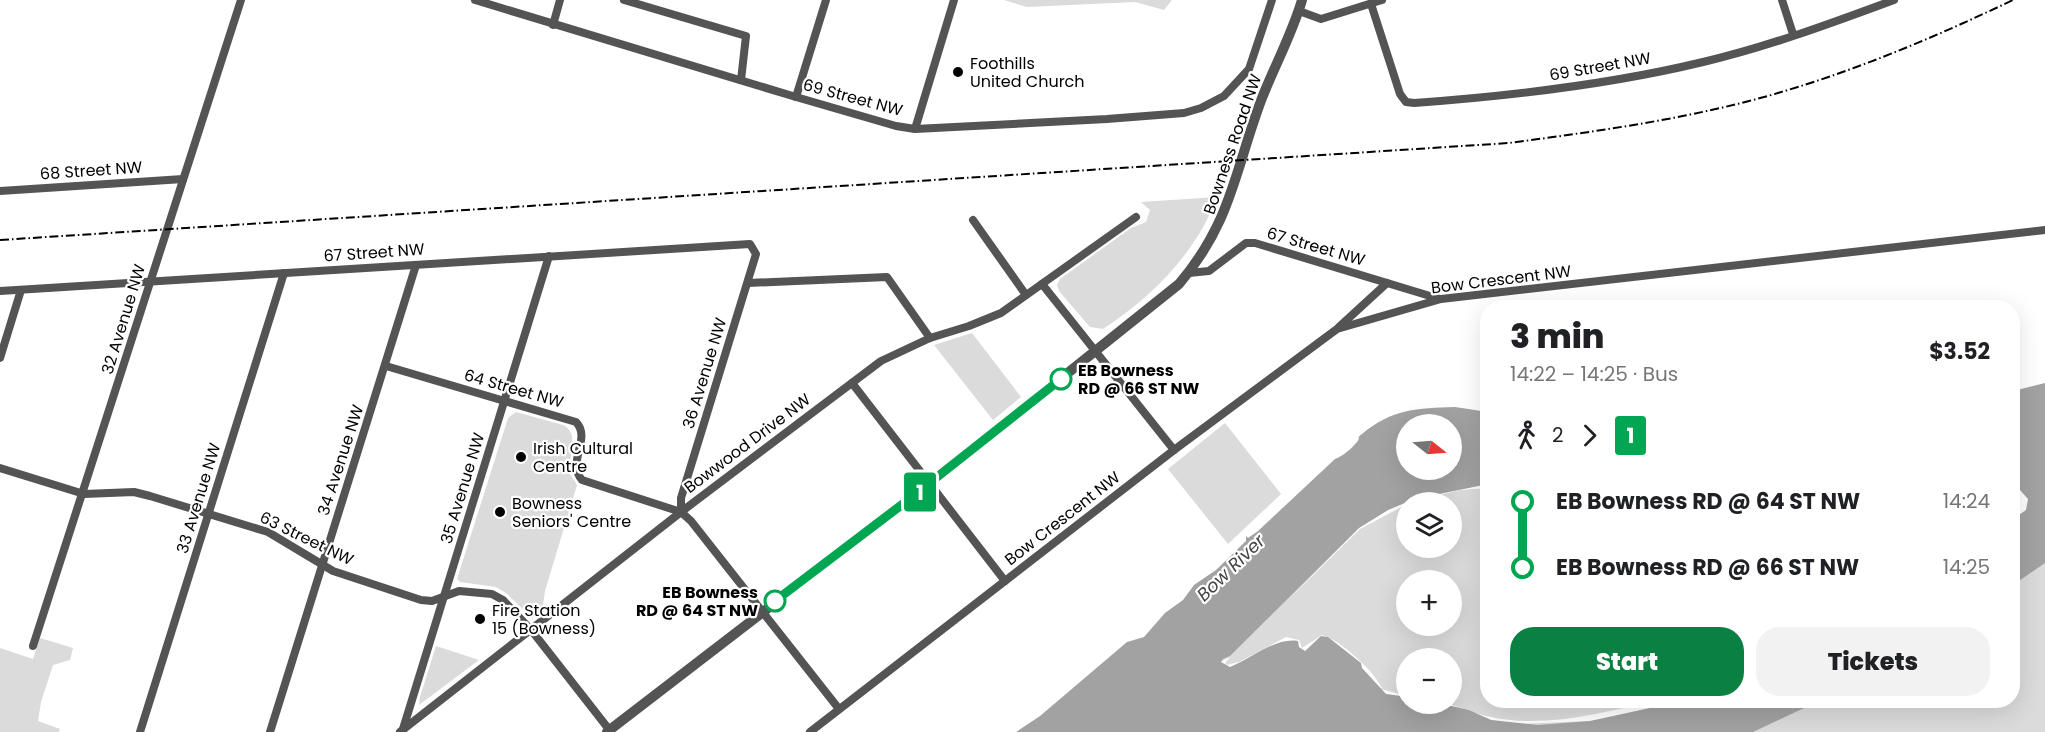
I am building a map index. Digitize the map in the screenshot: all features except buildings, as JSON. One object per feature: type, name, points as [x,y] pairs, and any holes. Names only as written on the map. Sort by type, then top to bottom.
[{"type":"street","name":"32 Avenue NW","points":[[33,646],[84,494],[149,282],[241,0]]},
{"type":"street","name":"69 Street NW","points":[[475,0],[796,97],[896,126],[915,129],[1184,113],[1209,105],[1231,90]]},
{"type":"street","points":[[553,25],[560,0]]},
{"type":"street","points":[[624,0],[747,36],[741,80]]},
{"type":"street","points":[[796,97],[825,0]]},
{"type":"street","points":[[915,129],[954,0]]},
{"type":"street","name":"Bowness Road NW","points":[[1231,90],[1244,77],[1253,62],[1272,0]]},
{"type":"street","name":"Bowness Road NW","points":[[609,731],[930,483],[1179,284],[1207,248],[1227,207],[1255,117],[1302,0]]},
{"type":"street","points":[[1299,11],[1321,19],[1382,0]]},
{"type":"street","points":[[1782,0],[1793,34]]},
{"type":"street","name":"69 Street NW","points":[[1371,3],[1400,94],[1406,102],[1414,103],[1526,93],[1619,79],[1704,62],[1894,0]]},
{"type":"street","name":"68 Street NW","points":[[0,191],[183,179]]},
{"type":"street","name":"Bowwood Drive NW","points":[[402,731],[681,512],[852,382],[895,352],[1001,313],[1136,217]]},
{"type":"street","points":[[973,220],[1026,295]]},
{"type":"street","name":"Bow Crescent NW","points":[[810,732],[1174,450],[1336,329],[1441,299],[2045,230]]},
{"type":"street","name":"67 Street NW","points":[[1189,273],[1209,271],[1246,243],[1255,243],[1441,299]]},
{"type":"street","name":"67 Street NW","points":[[0,291],[750,244]]},
{"type":"street","name":"36 Avenue NW","points":[[681,512],[681,496],[756,254],[750,244]]},
{"type":"street","name":"35 Avenue NW","points":[[402,731],[549,256]]},
{"type":"street","name":"34 Avenue NW","points":[[270,732],[416,265]]},
{"type":"street","name":"33 Avenue NW","points":[[140,732],[284,273]]},
{"type":"street","points":[[748,283],[887,277],[930,338]]},
{"type":"street","points":[[1336,329],[1388,283]]},
{"type":"street","points":[[1042,284],[1174,450]]},
{"type":"street","points":[[0,358],[21,290]]},
{"type":"street","name":"64 Street NW","points":[[386,366],[513,402],[579,425],[582,435],[575,464],[582,480],[681,512],[691,521],[839,710]]},
{"type":"street","points":[[852,382],[1005,581]]},
{"type":"street","name":"63 Street NW","points":[[0,468],[84,494],[134,492],[268,532],[333,571],[422,600],[432,601],[459,591],[492,594],[503,600],[532,631],[609,731]]},
{"type":"shaded area","points":[[1004,0],[1172,0],[1164,10],[1135,2],[1027,7]]},
{"type":"shaded area","points":[[1217,197],[1197,237],[1171,272],[1139,302],[1103,329],[1090,327],[1059,291],[1057,285],[1060,279],[1131,228],[1146,222],[1150,210],[1141,202]]},
{"type":"shaded area","points":[[972,333],[1021,397],[993,420],[934,345]]},
{"type":"shaded area","points":[[516,412],[563,425],[568,429],[572,439],[569,472],[577,485],[545,591],[542,612],[532,618],[506,593],[496,587],[460,582],[457,579],[508,418]]},
{"type":"shaded area","points":[[1225,423],[1281,494],[1228,544],[1168,469]]},
{"type":"shaded area","points":[[1462,474],[1480,481],[1480,486],[1449,492],[1396,492],[1396,507],[1359,528],[1288,600],[1360,529],[1396,510],[1396,558],[1462,558],[1462,492],[1452,492],[1480,489],[1480,708],[1623,708],[1574,718],[1532,721],[1491,717],[1473,712],[1491,720],[1517,724],[1590,721],[1593,732],[1342,732],[1381,689],[1382,688],[1372,673],[1355,657],[1322,635],[1302,648],[1299,640],[1286,637],[1239,662],[1227,665],[1225,663],[1230,657],[1218,663],[1397,480],[1462,480]]},
{"type":"shaded area","points":[[2045,560],[2045,732],[1717,732],[1765,708],[2020,708],[2020,574]]},
{"type":"shaded area","points":[[40,638],[73,648],[70,660],[53,665],[41,702],[38,721],[60,729],[59,732],[0,732],[0,648],[33,659]]},
{"type":"shaded area","points":[[436,646],[479,660],[419,705],[420,697]]},
{"type":"water","points":[[2045,383],[2045,563],[2020,580],[2020,514],[2026,510],[2028,499],[2020,490],[2020,389]]},
{"type":"water","name":"Bow River","points":[[1455,407],[1480,411],[1480,486],[1449,492],[1396,492],[1396,507],[1359,528],[1230,656],[1221,662],[1230,667],[1281,642],[1298,641],[1299,647],[1305,651],[1321,636],[1328,637],[1361,663],[1362,668],[1386,694],[1396,695],[1396,714],[1462,714],[1462,708],[1491,720],[1538,725],[1590,721],[1650,708],[1804,708],[1753,732],[1016,732],[1040,716],[1127,642],[1144,637],[1165,613],[1183,600],[1194,585],[1216,570],[1246,541],[1246,536],[1248,538],[1258,531],[1335,459],[1350,450],[1360,435],[1384,419],[1396,415],[1396,480],[1462,480],[1462,414],[1399,414],[1417,409]]},
{"type":"railway","points":[[0,240],[1509,143],[1662,120],[1753,100],[1820,80],[1885,56],[2013,0]]},
{"type":"bus line","name":"1","points":[[775,601],[1061,379]]},
{"type":"place","name":"Foothills United Church","points":[[958,72]]},
{"type":"place","name":"EB Bowness RD @ 66 ST NW","points":[[1061,379]]},
{"type":"place","name":"Irish Cultural Centre","points":[[521,457]]},
{"type":"place","name":"Bowness Seniors' Centre","points":[[500,512]]},
{"type":"place","name":"EB Bowness RD @ 64 ST NW","points":[[775,601]]},
{"type":"place","name":"Fire Station 15 (Bowness)","points":[[480,619]]}]
